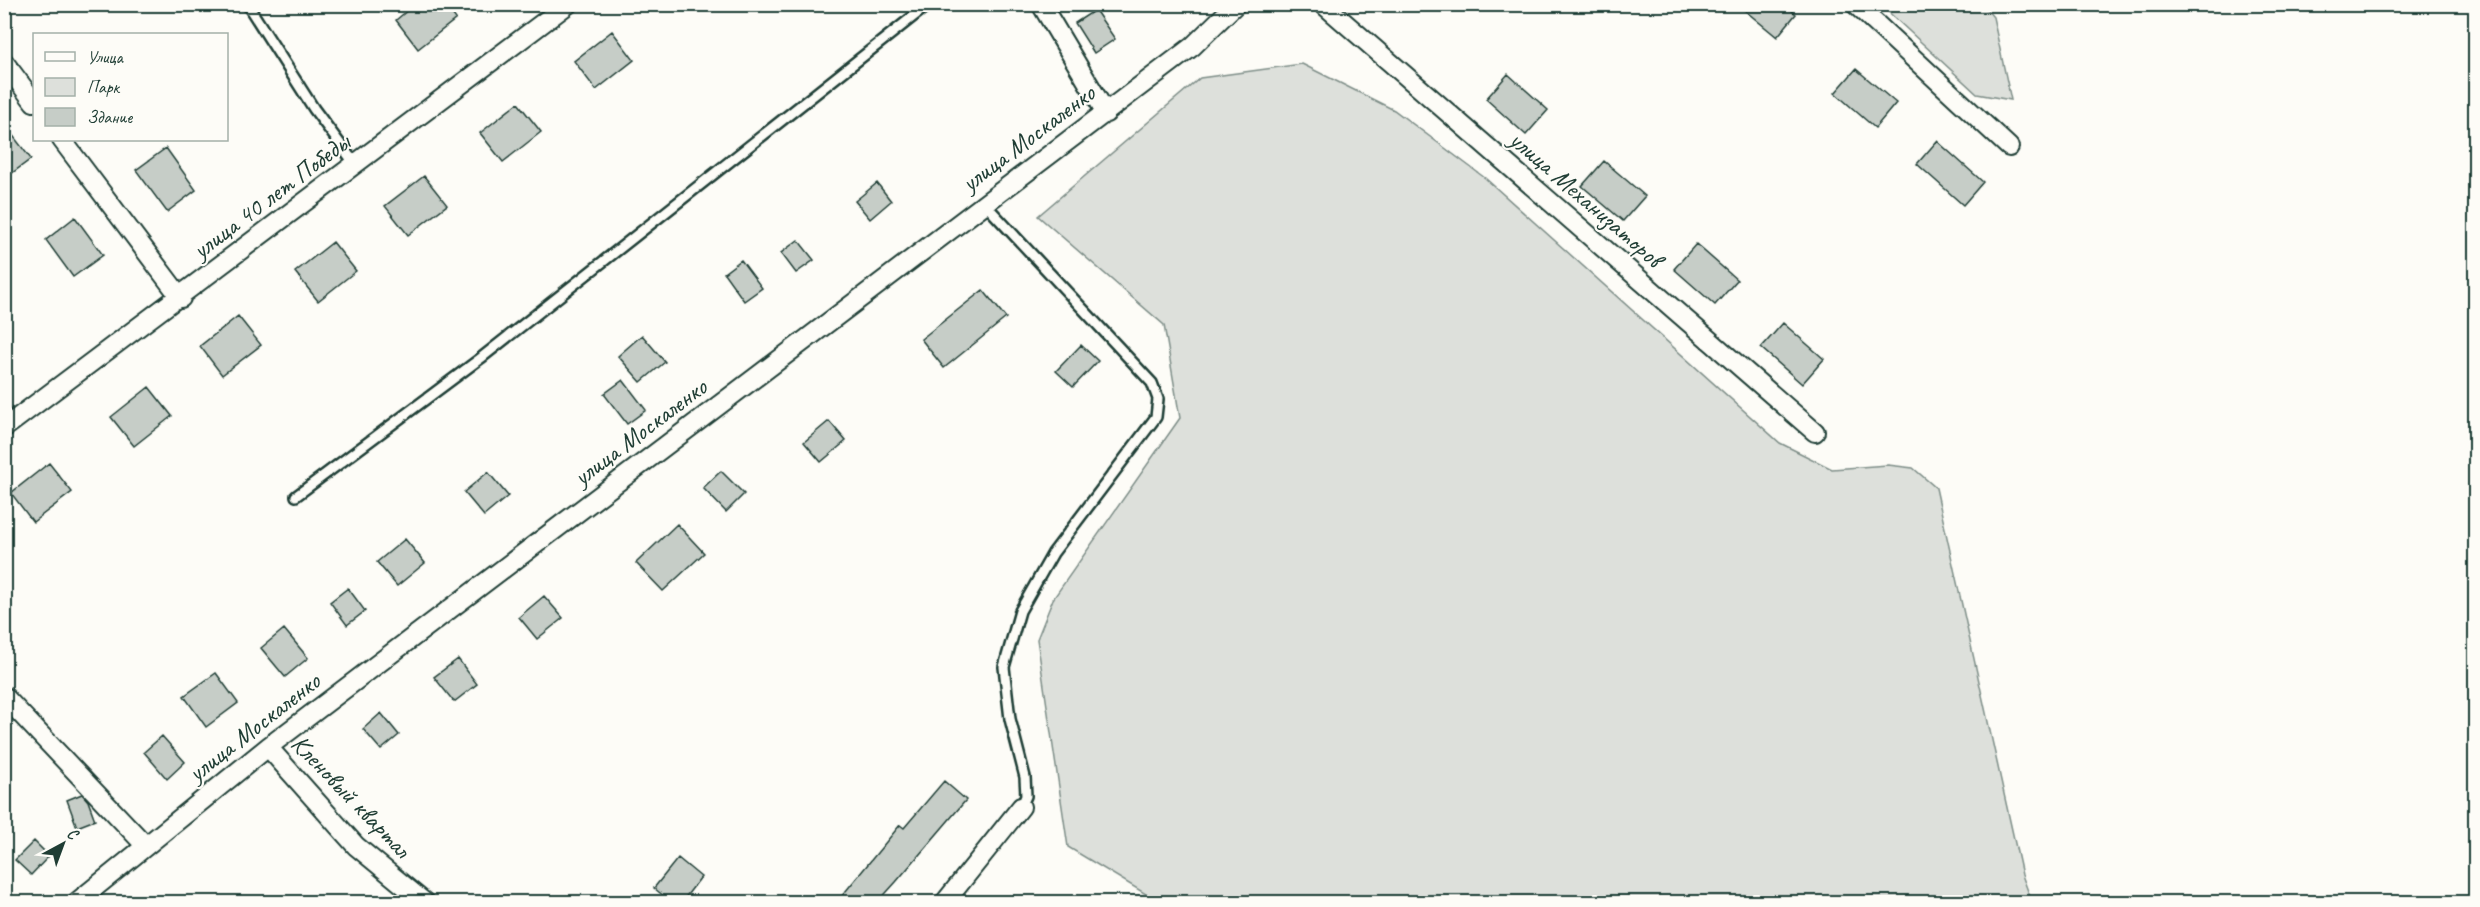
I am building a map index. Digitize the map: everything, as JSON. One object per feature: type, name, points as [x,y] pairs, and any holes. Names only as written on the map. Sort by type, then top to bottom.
[{"type":"street","name":"улица 40 лет Победы","points":[[4,428],[181,298],[568,4]]},
{"type":"street","points":[[1041,4],[1106,112]]},
{"type":"street","name":"улица Москаленко","points":[[77,903],[268,747],[1193,46],[1236,4]]},
{"type":"street","name":"улица Механизаторов","points":[[1323,4],[1815,432]]},
{"type":"street","points":[[1855,4],[2009,147]]},
{"type":"street","points":[[4,62],[33,101]]},
{"type":"street","points":[[63,141],[181,298]]},
{"type":"street","points":[[4,696],[146,846]]},
{"type":"street","name":"Кленовый квартал","points":[[268,747],[356,846],[424,903]]},
{"type":"street","points":[[945,903],[1021,807]]},
{"type":"lane","points":[[248,4],[314,109],[355,164]]},
{"type":"lane","points":[[296,496],[481,358],[929,4]]},
{"type":"lane","points":[[984,203],[1152,383],[1158,399],[1156,417],[1053,553],[1020,611],[1005,667],[1010,719],[1025,777],[1026,796],[1021,807]]},
{"type":"green space","points":[[1881,5],[1983,5],[1993,17],[2011,100],[1977,94]]},
{"type":"green space","points":[[1302,64],[1394,110],[1485,178],[1780,443],[1832,469],[1888,465],[1913,468],[1936,488],[2022,875],[2032,902],[1159,902],[1068,847],[1037,639],[1053,599],[1180,418],[1164,325],[1038,216],[1200,78]]},
{"type":"building","points":[[415,4],[445,4],[456,19],[418,49],[396,20]]},
{"type":"building","points":[[1737,4],[1784,4],[1796,14],[1777,37]]},
{"type":"building","points":[[1095,10],[1115,39],[1094,53],[1075,23]]},
{"type":"building","points":[[612,31],[634,60],[596,90],[574,61]]},
{"type":"building","points":[[1856,69],[1896,103],[1875,128],[1835,93]]},
{"type":"building","points":[[1508,74],[1548,110],[1526,135],[1486,99]]},
{"type":"building","points":[[518,103],[541,132],[503,162],[480,133]]},
{"type":"building","points":[[4,124],[31,159],[4,179]]},
{"type":"building","points":[[1937,141],[1983,182],[1963,205],[1917,164]]},
{"type":"building","points":[[166,148],[196,190],[167,212],[136,170]]},
{"type":"building","points":[[1604,161],[1645,196],[1623,221],[1582,186]]},
{"type":"building","points":[[424,176],[447,205],[408,235],[385,206]]},
{"type":"building","points":[[877,183],[891,201],[870,219],[855,201]]},
{"type":"building","points":[[75,217],[103,255],[73,277],[46,240]]},
{"type":"building","points":[[798,240],[814,260],[796,273],[781,253]]},
{"type":"building","points":[[333,242],[356,271],[318,301],[295,272]]},
{"type":"building","points":[[1696,244],[1737,280],[1715,305],[1674,269]]},
{"type":"building","points":[[741,260],[762,288],[744,301],[724,273]]},
{"type":"building","points":[[983,290],[1006,318],[944,368],[921,339]]},
{"type":"building","points":[[238,316],[261,345],[222,375],[200,346]]},
{"type":"building","points":[[1783,323],[1824,359],[1802,384],[1761,348]]},
{"type":"building","points":[[642,335],[665,362],[641,382],[618,356]]},
{"type":"building","points":[[1081,345],[1098,361],[1073,387],[1056,371]]},
{"type":"building","points":[[623,380],[646,410],[627,424],[604,394]]},
{"type":"building","points":[[149,387],[172,416],[134,446],[111,417]]},
{"type":"building","points":[[829,421],[846,441],[821,462],[804,442]]},
{"type":"building","points":[[49,463],[72,492],[33,522],[11,493]]},
{"type":"building","points":[[721,471],[744,494],[726,512],[703,488]]},
{"type":"building","points":[[488,472],[508,496],[484,516],[464,492]]},
{"type":"building","points":[[677,524],[704,553],[663,591],[636,563]]},
{"type":"building","points":[[405,539],[425,563],[397,586],[377,562]]},
{"type":"building","points":[[348,588],[365,611],[347,625],[330,602]]},
{"type":"building","points":[[544,596],[563,618],[537,639],[519,617]]},
{"type":"building","points":[[284,629],[308,658],[285,677],[261,648]]},
{"type":"building","points":[[458,659],[477,684],[454,702],[434,677]]},
{"type":"building","points":[[216,673],[238,703],[206,727],[184,696]]},
{"type":"building","points":[[381,713],[399,735],[381,750],[363,729]]},
{"type":"building","points":[[162,736],[185,762],[167,779],[144,752]]},
{"type":"building","points":[[944,781],[966,800],[896,882],[877,903],[836,903],[900,825],[904,828]]},
{"type":"building","points":[[82,794],[88,801],[95,820],[77,827],[67,800]]},
{"type":"building","points":[[34,841],[49,856],[31,875],[15,860]]},
{"type":"building","points":[[678,858],[701,877],[681,903],[672,903],[654,888]]}]
